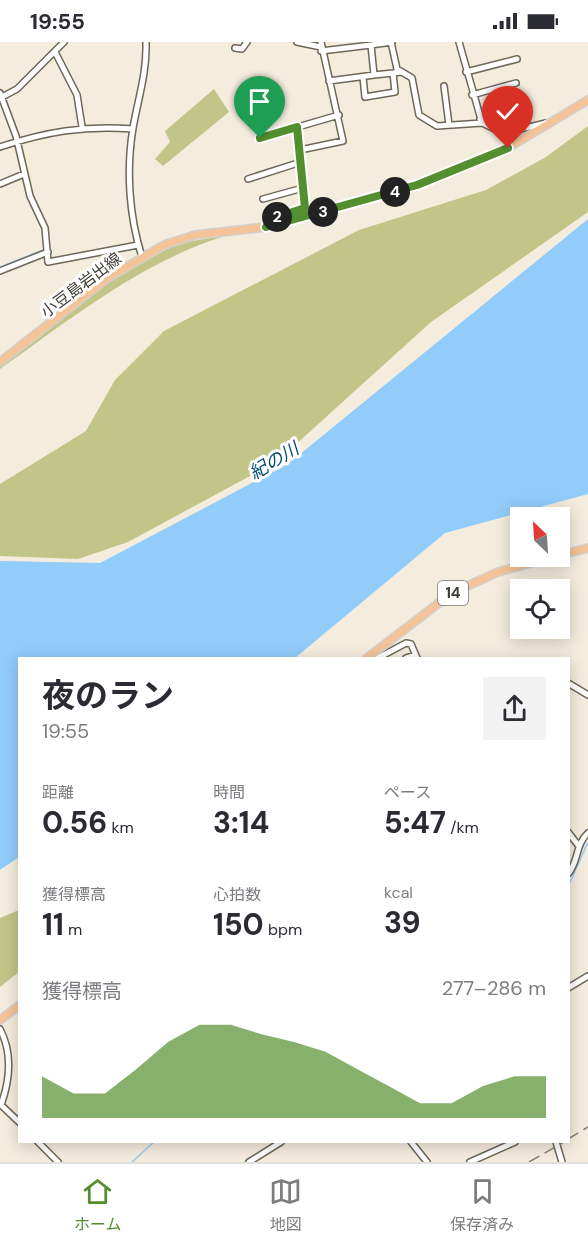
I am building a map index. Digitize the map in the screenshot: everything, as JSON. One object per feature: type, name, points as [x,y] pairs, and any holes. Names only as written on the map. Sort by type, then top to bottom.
[{"type":"main road","name":"小豆島岩出線","points":[[0,362],[106,279],[142,256],[181,237],[266,227],[417,185],[508,148],[588,100]]},
{"type":"main road","name":"14","points":[[570,553],[588,548]]},
{"type":"main road","name":"14","points":[[368,657],[452,594],[498,572],[516,567]]},
{"type":"main road","points":[[0,1020],[18,1006]]},
{"type":"street","points":[[64,42],[17,89],[1,95],[17,141],[30,196],[45,228],[48,262],[138,245]]},
{"type":"street","points":[[142,256],[138,245],[129,171],[133,129],[144,79],[146,42]]},
{"type":"street","points":[[235,48],[242,49],[247,42]]},
{"type":"street","points":[[297,42],[321,47],[392,42],[394,63],[401,72],[412,78],[419,115],[437,126],[481,121],[525,108]]},
{"type":"street","points":[[459,42],[481,121],[503,133],[558,120]]},
{"type":"street","points":[[371,45],[374,75]]},
{"type":"street","points":[[300,150],[343,141],[339,115],[321,47]]},
{"type":"street","points":[[55,52],[77,94],[82,128]]},
{"type":"street","points":[[466,72],[517,59]]},
{"type":"street","points":[[329,81],[401,72]]},
{"type":"street","points":[[363,77],[365,97],[395,92],[393,73]]},
{"type":"street","points":[[472,95],[516,83]]},
{"type":"street","points":[[444,86],[449,125]]},
{"type":"street","points":[[260,138],[339,115]]},
{"type":"street","points":[[266,227],[271,219],[305,208],[297,127]]},
{"type":"street","points":[[0,147],[37,134],[82,128],[133,129]]},
{"type":"street","points":[[248,180],[301,162]]},
{"type":"street","points":[[0,184],[24,174]]},
{"type":"street","points":[[263,200],[303,188]]},
{"type":"street","points":[[0,271],[48,252]]},
{"type":"street","points":[[380,657],[406,643],[411,644],[416,657]]},
{"type":"street","points":[[570,684],[588,695]]},
{"type":"street","points":[[570,872],[573,868],[578,845],[588,833]]},
{"type":"street","points":[[570,835],[578,845]]},
{"type":"street","points":[[570,986],[588,976]]},
{"type":"street","points":[[0,1029],[9,1060],[7,1083],[0,1105],[18,1121]]},
{"type":"street","points":[[39,1143],[58,1162]]},
{"type":"street","points":[[249,1162],[279,1143]]},
{"type":"street","points":[[412,1143],[427,1162]]},
{"type":"street","points":[[470,1162],[513,1143]]},
{"type":"street","points":[[556,1143],[562,1162]]},
{"type":"green space","points":[[214,89],[229,112],[163,166],[155,159],[170,142],[165,131]]},
{"type":"green space","points":[[588,126],[588,212],[431,322],[284,455],[261,470],[128,542],[78,559],[0,556],[0,484],[86,431],[115,380],[164,331],[359,230],[486,190],[546,157]]},
{"type":"green space","points":[[225,236],[194,247],[136,276],[80,312],[0,369],[0,366],[111,280],[178,243]]},
{"type":"green space","points":[[18,910],[18,973],[0,987],[0,918]]},
{"type":"water","points":[[588,219],[588,494],[540,507],[510,507],[510,515],[445,533],[296,657],[18,657],[18,858],[0,870],[0,561],[100,563],[288,464]]},
{"type":"waterway","points":[[0,267],[43,250]]},
{"type":"waterway","points":[[570,882],[588,842]]},
{"type":"waterway","points":[[132,1162],[153,1143]]},
{"type":"railway","points":[[570,1138],[588,1127]]},
{"type":"railway","points":[[529,1162],[562,1143]]},
{"type":"route","points":[[260,138],[297,127],[305,208],[271,219],[266,227],[354,205],[417,185],[508,148]]},
{"type":"water label","name":"紀の川","points":[[274,461]]}]
